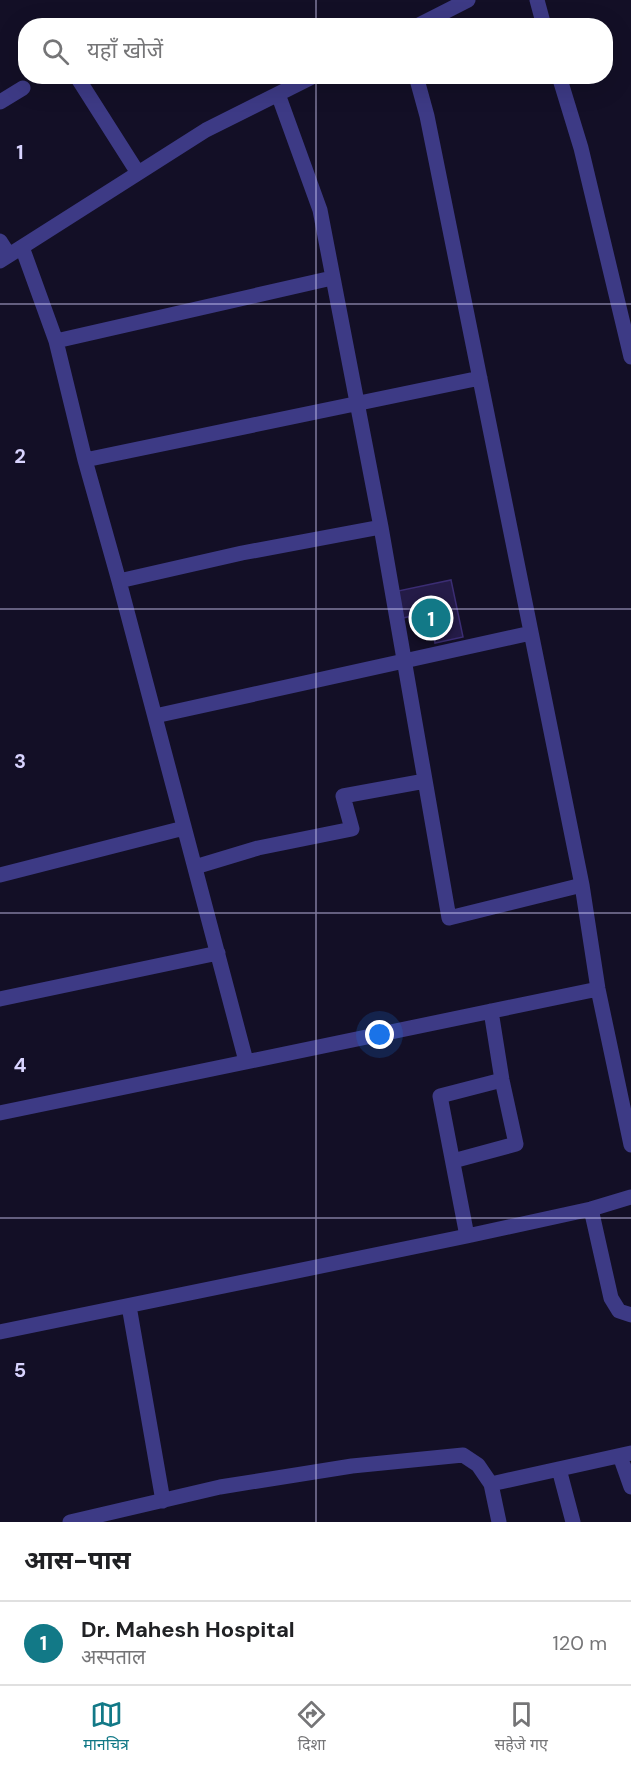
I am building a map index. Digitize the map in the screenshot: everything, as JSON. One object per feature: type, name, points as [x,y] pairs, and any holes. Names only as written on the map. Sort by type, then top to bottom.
[{"type":"street","points":[[433,18],[468,0]]},
{"type":"street","points":[[537,0],[542,18]]},
{"type":"street","points":[[81,84],[138,173]]},
{"type":"street","points":[[10,254],[206,130],[298,84]]},
{"type":"street","points":[[418,84],[427,116],[582,885],[598,989],[631,1145]]},
{"type":"street","points":[[562,84],[581,148],[631,357]]},
{"type":"street","points":[[0,102],[22,88]]},
{"type":"street","points":[[278,94],[320,210],[381,527],[449,918],[582,885]]},
{"type":"street","points":[[0,241],[10,254],[56,341],[85,460],[246,1061]]},
{"type":"street","points":[[56,341],[332,278]]},
{"type":"street","points":[[85,460],[480,378]]},
{"type":"street","points":[[119,581],[242,553],[381,527]]},
{"type":"street","points":[[154,716],[531,633]]},
{"type":"street","points":[[195,867],[258,848],[352,829],[343,796],[425,782]]},
{"type":"street","points":[[0,874],[184,828]]},
{"type":"street","points":[[0,999],[218,953]]},
{"type":"street","points":[[0,1113],[598,989]]},
{"type":"street","points":[[453,1161],[516,1144],[502,1080],[491,1011]]},
{"type":"street","points":[[468,1236],[440,1096],[502,1080]]},
{"type":"street","points":[[0,1332],[468,1236],[591,1209],[631,1197]]},
{"type":"street","points":[[591,1209],[611,1298],[619,1311],[631,1315]]},
{"type":"street","points":[[129,1306],[163,1501]]},
{"type":"street","points":[[491,1484],[626,1454],[631,1487]]},
{"type":"street","points":[[70,1522],[220,1487],[352,1466],[463,1455],[478,1465],[491,1484],[499,1522]]},
{"type":"street","points":[[560,1469],[573,1522]]},
{"type":"building","points":[[451,580],[463,637],[435,643],[429,612],[403,618],[398,591]]},
{"type":"place","name":"Dr. Mahesh Hospital","points":[[431,618]]}]
